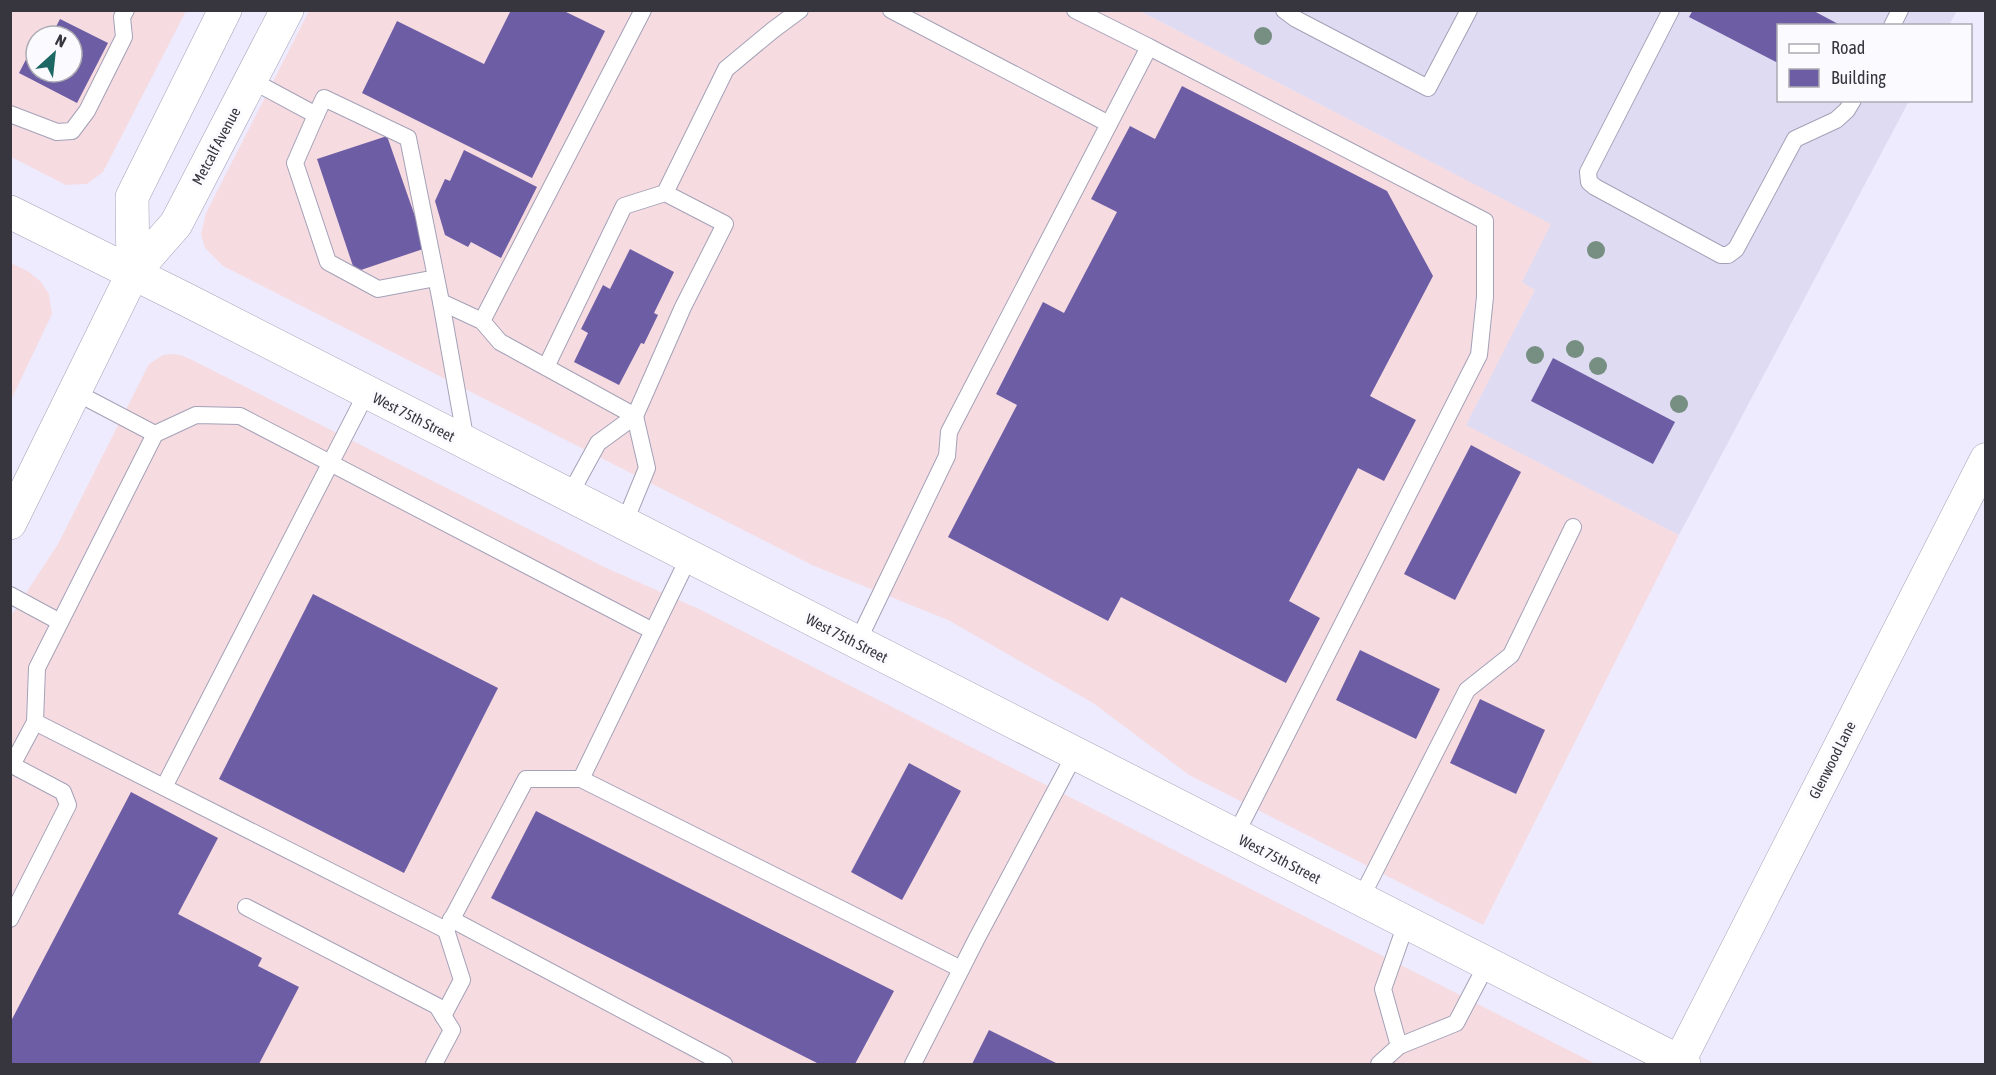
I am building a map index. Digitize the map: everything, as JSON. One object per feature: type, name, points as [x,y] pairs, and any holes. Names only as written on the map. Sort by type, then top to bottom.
[{"type":"main road","name":"Metcalf Avenue","points":[[10,523],[133,273],[176,224],[287,10]]},
{"type":"main road","name":"Metcalf Avenue","points":[[133,273],[132,197],[223,11]]},
{"type":"main road","name":"West 75th Street","points":[[10,212],[1681,1063]]},
{"type":"street","name":"Glenwood Lane","points":[[1681,1063],[1986,459]]},
{"type":"lane","points":[[10,114],[57,132],[72,131],[87,111],[124,37],[122,17],[126,10]]},
{"type":"lane","points":[[482,321],[643,10]]},
{"type":"lane","points":[[665,193],[726,69],[800,10]]},
{"type":"lane","points":[[891,10],[1109,124]]},
{"type":"lane","points":[[1075,10],[1485,221],[1485,297],[1479,355],[1235,836]]},
{"type":"lane","points":[[1284,10],[1296,19],[1428,88],[1468,10]]},
{"type":"lane","points":[[1671,10],[1588,172],[1589,182],[1721,255],[1728,255],[1736,249],[1795,139],[1836,120],[1852,102]]},
{"type":"lane","points":[[1893,24],[1900,10]]},
{"type":"lane","points":[[857,643],[947,456],[949,432],[1149,47]]},
{"type":"lane","points":[[251,80],[316,115]]},
{"type":"lane","points":[[436,278],[378,289],[328,262],[295,163],[324,98],[408,138],[441,302],[466,443]]},
{"type":"lane","points":[[546,367],[624,206],[665,193],[725,225],[682,307],[635,416],[598,443],[569,496]]},
{"type":"lane","points":[[441,302],[482,321],[500,342],[635,416],[647,468],[624,524]]},
{"type":"lane","points":[[75,392],[154,434]]},
{"type":"lane","points":[[165,787],[367,392]]},
{"type":"lane","points":[[10,919],[68,805],[63,792],[11,765],[35,722],[37,668],[154,434],[196,415],[240,416],[653,631]]},
{"type":"lane","points":[[1360,900],[1467,690],[1511,655],[1573,527]]},
{"type":"lane","points":[[581,779],[689,557]]},
{"type":"lane","points":[[10,595],[60,622]]},
{"type":"lane","points":[[35,722],[448,924],[724,1065]]},
{"type":"lane","points":[[913,1065],[1075,754]]},
{"type":"lane","points":[[444,1016],[462,980],[448,924],[526,779],[581,779],[961,969]]},
{"type":"lane","points":[[246,906],[438,1006],[452,1030],[434,1065]]},
{"type":"lane","points":[[1399,1046],[1383,989],[1406,924]]},
{"type":"lane","points":[[1379,1065],[1399,1046],[1456,1023],[1487,964]]},
{"type":"shaded area","points":[[10,11],[186,11],[103,172],[87,184],[66,185],[11,157]]},
{"type":"shaded area","points":[[309,11],[1140,11],[1552,224],[1523,282],[1535,290],[1467,425],[1679,535],[1483,925],[1189,775],[1093,703],[948,620],[814,566],[223,266],[205,248],[201,234],[206,213]]},
{"type":"shaded area","points":[[1140,11],[1957,11],[1950,24],[1777,24],[1777,102],[1908,102],[1679,535],[1466,425],[1535,290],[1522,282],[1551,224]]},
{"type":"shaded area","points":[[11,263],[29,272],[41,282],[49,294],[52,314],[11,400]]},
{"type":"shaded area","points":[[171,354],[190,359],[602,566],[699,609],[1596,1064],[11,1064],[11,616],[58,544],[149,364],[163,355]]},
{"type":"building","points":[[511,10],[562,10],[605,31],[532,178],[362,93],[397,21],[484,64]]},
{"type":"building","points":[[1693,10],[1812,10],[1838,24],[1777,24],[1777,62],[1689,17]]},
{"type":"building","points":[[60,19],[70,24],[57,24]]},
{"type":"building","points":[[84,31],[108,43],[77,103],[40,84],[84,84]]},
{"type":"building","points":[[24,63],[24,76],[19,73]]},
{"type":"building","points":[[1182,86],[1387,191],[1433,276],[1370,396],[1416,420],[1384,481],[1358,468],[1289,601],[1320,618],[1286,683],[1121,597],[1108,621],[948,537],[1017,405],[996,394],[1043,302],[1064,313],[1117,212],[1091,199],[1130,126],[1155,139]]},
{"type":"building","points":[[387,136],[426,248],[355,272],[317,159]]},
{"type":"building","points":[[464,150],[537,187],[501,258],[471,242],[468,247],[445,235],[435,201],[445,179],[450,181]]},
{"type":"building","points":[[630,249],[674,272],[654,313],[658,315],[644,344],[641,343],[619,385],[574,362],[588,333],[581,329],[603,285],[610,289]]},
{"type":"building","points":[[1553,358],[1675,422],[1653,464],[1531,401]]},
{"type":"building","points":[[1471,445],[1521,472],[1455,600],[1404,574]]},
{"type":"building","points":[[313,594],[498,688],[404,873],[219,779]]},
{"type":"building","points":[[1360,650],[1440,689],[1416,739],[1336,700]]},
{"type":"building","points":[[1480,699],[1545,730],[1516,794],[1450,763]]},
{"type":"building","points":[[909,763],[961,791],[902,900],[851,872]]},
{"type":"building","points":[[131,792],[218,838],[178,914],[262,958],[258,966],[299,987],[259,1064],[10,1064],[10,1023]]},
{"type":"building","points":[[536,811],[894,991],[855,1064],[819,1064],[491,898]]},
{"type":"building","points":[[989,1030],[1058,1064],[972,1064]]}]
